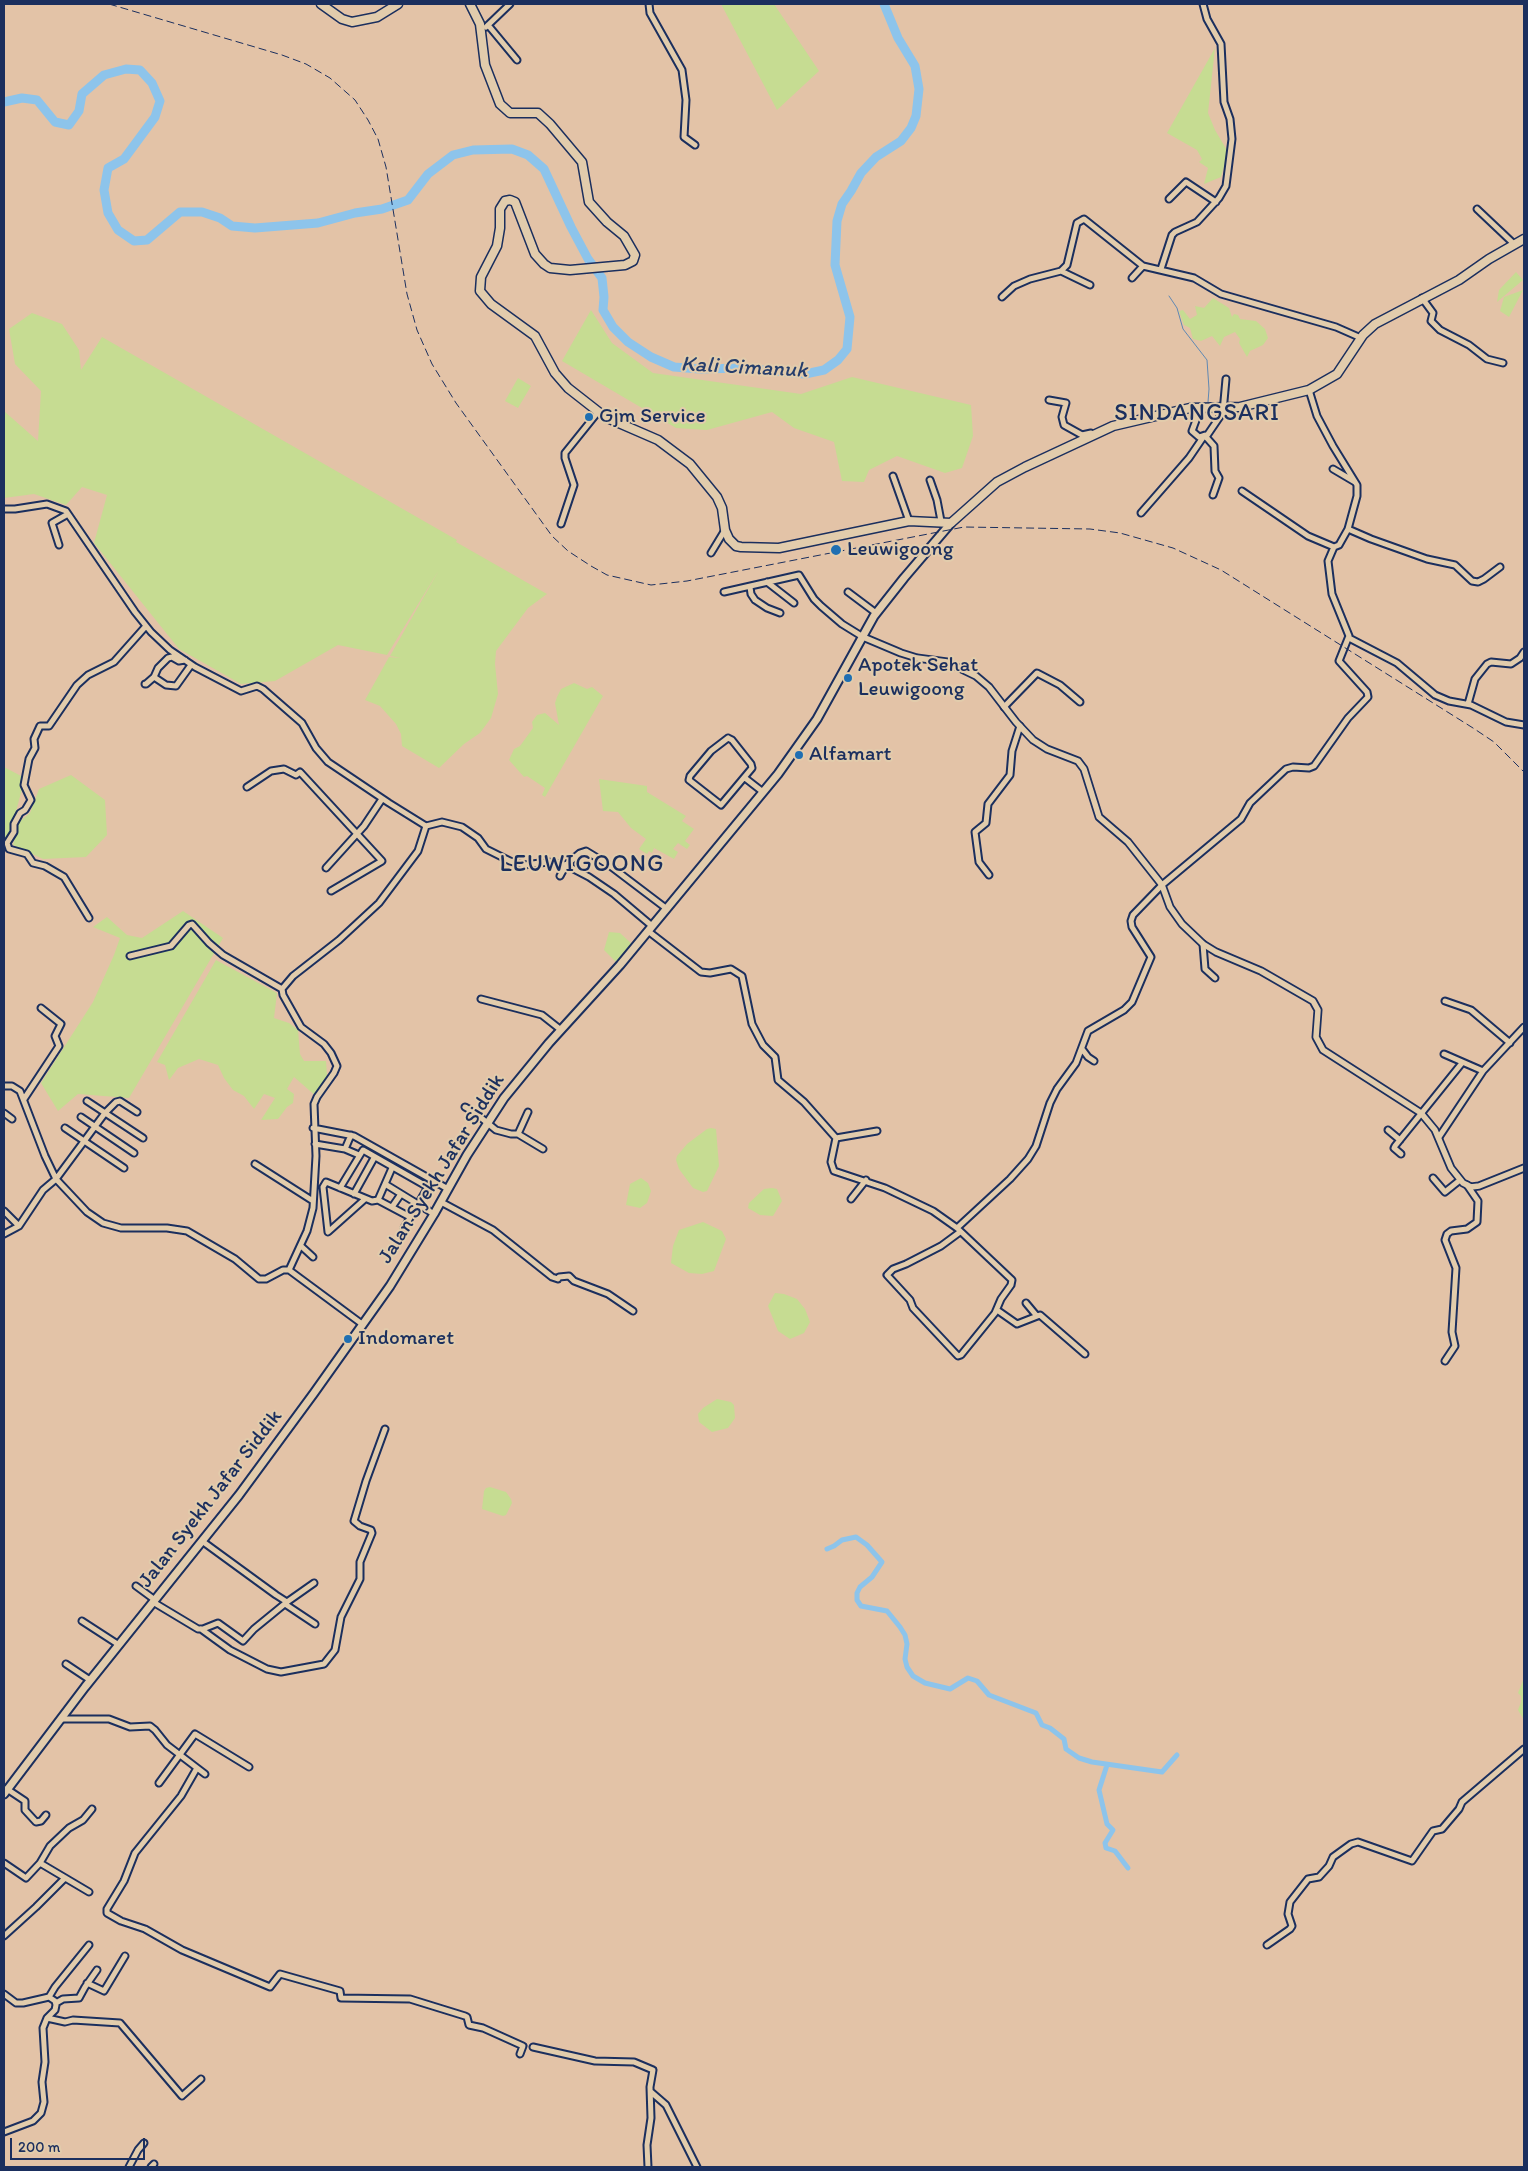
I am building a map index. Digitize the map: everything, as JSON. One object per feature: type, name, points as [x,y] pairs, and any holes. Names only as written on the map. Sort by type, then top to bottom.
[{"type":"main road","points":[[321,4],[342,19],[352,22],[377,18],[395,5]]},
{"type":"main road","points":[[470,4],[477,15],[485,65],[500,104],[510,113],[538,113],[550,124],[582,162],[589,202],[607,222],[624,236],[634,250],[635,258],[629,264],[603,268],[570,270],[550,268],[540,261],[530,243],[515,202],[510,200],[502,203],[500,209],[498,240],[481,277],[480,292],[491,304],[532,333],[562,383],[598,412],[621,426],[658,440],[690,464],[717,497],[722,508],[725,530],[736,546],[768,549],[801,544],[909,521],[951,523],[997,482],[1113,426],[1205,406],[1223,412],[1310,395],[1337,374],[1361,338],[1379,321],[1459,280],[1524,239]]},
{"type":"main road","name":"Jalan Syekh Jafar Siddik","points":[[6,1791],[90,1680],[239,1495],[390,1286],[486,1123],[515,1083],[604,984],[763,792],[806,737],[876,614],[951,523]]},
{"type":"street","points":[[481,32],[510,4]]},
{"type":"street","points":[[649,4],[650,13],[682,70],[686,100],[684,136],[695,145]]},
{"type":"street","points":[[1161,269],[1172,235],[1187,226],[1193,225],[1216,202],[1226,186],[1232,139],[1230,119],[1224,102],[1221,44],[1208,19],[1203,4]]},
{"type":"street","points":[[488,25],[517,60]]},
{"type":"street","points":[[684,88],[690,94]]},
{"type":"street","points":[[1169,199],[1186,182],[1216,202]]},
{"type":"street","points":[[1477,209],[1514,244]]},
{"type":"street","points":[[1002,297],[1014,286],[1030,279],[1062,271],[1067,265],[1077,223],[1084,218],[1143,266],[1194,278],[1227,297],[1336,327],[1361,338]]},
{"type":"street","points":[[1132,278],[1143,266]]},
{"type":"street","points":[[1062,271],[1090,285]]},
{"type":"street","points":[[1422,298],[1433,313],[1432,321],[1440,330],[1470,345],[1487,360],[1503,363]]},
{"type":"street","points":[[1141,513],[1189,458],[1223,412],[1226,379]]},
{"type":"street","points":[[1310,395],[1317,416],[1332,446],[1356,482],[1358,496],[1348,529],[1339,545],[1334,547],[1328,560],[1332,594],[1349,638],[1397,663],[1435,695],[1449,701],[1468,704],[1506,722],[1524,726]]},
{"type":"street","points":[[1049,400],[1066,404],[1062,420],[1064,425],[1082,435],[1113,426]]},
{"type":"street","points":[[1205,406],[1192,431],[1196,436],[1205,434]]},
{"type":"street","points":[[561,524],[574,485],[565,453],[598,412]]},
{"type":"street","points":[[1205,434],[1214,446],[1215,471],[1219,480],[1213,495]]},
{"type":"street","points":[[1333,469],[1356,482]]},
{"type":"street","points":[[893,476],[909,521]]},
{"type":"street","points":[[930,480],[937,500],[940,521]]},
{"type":"street","points":[[1242,491],[1308,536],[1334,547]]},
{"type":"street","points":[[4,509],[46,504],[56,506],[68,514],[92,552],[146,626],[170,650],[192,665],[241,690],[257,686],[264,689],[302,723],[328,762],[382,799],[426,826],[442,822],[462,827],[474,835],[486,849],[520,864],[548,862],[566,865],[604,887],[701,972],[710,973],[730,969],[742,976],[752,1024],[763,1045],[775,1057],[778,1080],[804,1102],[836,1138]]},
{"type":"street","points":[[59,545],[52,523],[68,514]]},
{"type":"street","points":[[1348,529],[1428,559],[1455,565],[1472,581],[1484,580],[1500,566]]},
{"type":"street","points":[[711,553],[725,530]]},
{"type":"street","points":[[724,592],[799,575],[812,596],[821,606],[842,624],[863,637],[901,654],[947,662],[989,686],[1020,726],[1041,745],[1081,764],[1099,817],[1128,842],[1162,885],[1175,915],[1203,944],[1228,958],[1261,971],[1313,1001],[1318,1010],[1316,1037],[1323,1050],[1421,1113],[1439,1137],[1451,1168],[1460,1180],[1467,1185],[1478,1201],[1478,1219],[1472,1227],[1451,1231],[1446,1236],[1446,1243],[1456,1268],[1452,1332],[1455,1346],[1445,1361]]},
{"type":"street","points":[[766,582],[794,603]]},
{"type":"street","points":[[750,587],[750,593],[755,600],[767,608],[780,613]]},
{"type":"street","points":[[848,592],[876,614]]},
{"type":"street","points":[[89,918],[64,877],[45,866],[34,863],[28,854],[9,849],[7,843],[13,834],[14,824],[20,813],[25,810],[30,802],[24,785],[29,759],[35,748],[34,739],[40,726],[49,726],[76,686],[88,675],[114,662],[146,626]]},
{"type":"street","points":[[836,1138],[832,1156],[833,1169],[840,1174],[866,1180],[918,1203],[959,1230],[1012,1280],[997,1310],[961,1355],[958,1356],[888,1277],[888,1272],[932,1250],[959,1230],[1028,1159],[1036,1146],[1044,1116],[1054,1096],[1076,1063],[1088,1032],[1124,1010],[1135,997],[1151,957],[1132,928],[1132,918],[1162,885],[1241,819],[1250,803],[1286,769],[1293,767],[1310,768],[1314,766],[1348,718],[1365,702],[1368,694],[1339,661],[1349,638]]},
{"type":"street","points":[[1468,704],[1475,679],[1487,664],[1491,662],[1511,664],[1520,658],[1524,652]]},
{"type":"street","points":[[144,684],[154,677],[158,668],[168,658],[172,657],[179,661],[185,660]]},
{"type":"street","points":[[154,677],[166,685],[176,686],[192,665]]},
{"type":"street","points":[[1004,707],[1037,673],[1060,685],[1080,702]]},
{"type":"street","points":[[989,875],[978,862],[974,832],[986,823],[988,804],[1010,775],[1012,751],[1020,726]]},
{"type":"street","points":[[728,738],[732,740],[752,765],[752,769],[745,778],[721,804],[689,780],[690,776],[710,751],[728,738]]},
{"type":"street","points":[[248,787],[271,771],[284,769],[296,775],[300,772],[382,862],[331,891]]},
{"type":"street","points":[[745,778],[763,792]]},
{"type":"street","points":[[326,868],[357,834],[382,799]]},
{"type":"street","points":[[289,1270],[301,1246],[313,1201],[314,1104],[336,1070],[336,1062],[324,1044],[301,1027],[283,995],[282,989],[293,976],[339,940],[379,904],[415,856],[426,826]]},
{"type":"street","points":[[560,876],[566,865],[580,853],[587,852],[609,865],[666,909]]},
{"type":"street","points":[[130,956],[171,946],[192,924],[223,955],[282,989]]},
{"type":"street","points":[[1203,944],[1204,970],[1215,978]]},
{"type":"street","points":[[481,998],[542,1016],[561,1030]]},
{"type":"street","points":[[1445,1001],[1471,1010],[1510,1043]]},
{"type":"street","points":[[24,1099],[60,1046],[55,1036],[62,1024],[41,1008]]},
{"type":"street","points":[[1439,1137],[1483,1071],[1524,1027]]},
{"type":"street","points":[[1082,1049],[1094,1061]]},
{"type":"street","points":[[1444,1054],[1483,1071]]},
{"type":"street","points":[[1401,1154],[1394,1148],[1462,1063]]},
{"type":"street","points":[[4,1086],[17,1088],[24,1099],[45,1156],[56,1179],[87,1212],[103,1223],[121,1228],[167,1228],[187,1231],[235,1259],[259,1278],[266,1279],[282,1270],[289,1270],[362,1324]]},
{"type":"street","points":[[87,1101],[143,1138]]},
{"type":"street","points":[[4,1234],[19,1226],[42,1190],[56,1179],[105,1113],[116,1102],[120,1101],[137,1112]]},
{"type":"street","points":[[465,1107],[501,1132],[518,1134],[542,1149]]},
{"type":"street","points":[[518,1134],[528,1112]]},
{"type":"street","points":[[4,1113],[12,1119]]},
{"type":"street","points":[[82,1117],[134,1153]]},
{"type":"street","points":[[65,1128],[124,1168]]},
{"type":"street","points":[[313,1128],[350,1134],[448,1189]]},
{"type":"street","points":[[1388,1130],[1400,1140]]},
{"type":"street","points":[[836,1138],[877,1131]]},
{"type":"street","points":[[345,1149],[350,1134]]},
{"type":"street","points":[[315,1144],[345,1149],[359,1155]]},
{"type":"street","points":[[340,1188],[359,1155],[364,1150],[374,1158],[429,1188],[404,1228]]},
{"type":"street","points":[[354,1194],[374,1158]]},
{"type":"street","points":[[255,1164],[313,1201]]},
{"type":"street","points":[[378,1200],[392,1168]]},
{"type":"street","points":[[1467,1185],[1479,1186],[1524,1168]]},
{"type":"street","points":[[1433,1178],[1445,1192],[1460,1180]]},
{"type":"street","points":[[851,1199],[866,1180]]},
{"type":"street","points":[[365,1199],[328,1232],[323,1184],[328,1182],[365,1199],[378,1200],[410,1216]]},
{"type":"street","points":[[385,1184],[419,1203],[434,1214]]},
{"type":"street","points":[[392,1207],[400,1194]]},
{"type":"street","points":[[441,1202],[493,1230],[552,1278],[558,1279],[559,1277],[569,1276],[574,1280],[608,1294],[633,1310]]},
{"type":"street","points":[[4,1211],[19,1226]]},
{"type":"street","points":[[301,1246],[312,1257]]},
{"type":"street","points":[[1026,1303],[1036,1315],[1042,1316],[1057,1332],[1085,1354]]},
{"type":"street","points":[[997,1310],[1014,1323],[1030,1319],[1036,1315]]},
{"type":"street","points":[[136,1586],[154,1601],[201,1629],[230,1650],[267,1669],[281,1672],[324,1664],[335,1650],[341,1617],[360,1579],[360,1562],[372,1533],[371,1530],[360,1526],[354,1521],[385,1429]]},
{"type":"street","points":[[202,1541],[315,1624]]},
{"type":"street","points":[[201,1629],[218,1622],[243,1641],[254,1629],[314,1583]]},
{"type":"street","points":[[82,1621],[118,1645]]},
{"type":"street","points":[[66,1664],[90,1680]]},
{"type":"street","points":[[60,1719],[110,1719],[130,1727],[150,1726],[167,1745],[205,1774]]},
{"type":"street","points":[[159,1783],[195,1734],[249,1767]]},
{"type":"street","points":[[1267,1945],[1290,1929],[1292,1924],[1288,1914],[1290,1902],[1308,1878],[1319,1877],[1329,1866],[1333,1857],[1351,1844],[1358,1842],[1412,1861],[1433,1831],[1442,1829],[1459,1809],[1462,1802],[1524,1749]]},
{"type":"street","points":[[197,1768],[181,1796],[135,1853],[124,1881],[107,1909],[107,1913],[121,1921],[145,1929],[182,1950],[270,1988],[280,1974],[340,1991],[341,1998],[407,1999],[465,2016],[467,2017],[468,2025],[485,2028],[523,2046],[520,2054]]},
{"type":"street","points":[[6,1791],[25,1801],[25,1810],[36,1822],[41,1821],[46,1815]]},
{"type":"street","points":[[4,1863],[26,1878],[40,1863],[50,1846],[69,1828],[83,1820],[92,1810]]},
{"type":"street","points":[[40,1863],[90,1892]]},
{"type":"street","points":[[4,1936],[64,1878]]},
{"type":"street","points":[[4,1994],[16,2003],[22,2004],[50,1997],[55,1987],[89,1946]]},
{"type":"street","points":[[87,1983],[104,1991],[125,1956]]},
{"type":"street","points":[[56,2003],[64,1999],[79,1998],[97,1970]]},
{"type":"street","points":[[4,2132],[34,2121],[41,2113],[44,2102],[42,2085],[45,2062],[43,2028],[47,2018],[56,2010],[56,2003],[50,1997]]},
{"type":"street","points":[[47,2018],[65,2022],[73,2020],[120,2022],[182,2096],[201,2079]]},
{"type":"street","points":[[532,2048],[595,2061],[626,2061],[654,2071],[650,2084],[651,2118],[647,2145],[648,2167]]},
{"type":"street","points":[[650,2092],[666,2105],[697,2167]]},
{"type":"street","points":[[129,2167],[144,2143]]},
{"type":"green space","points":[[721,4],[774,4],[819,71],[777,110]]},
{"type":"green space","points":[[1215,48],[1208,113],[1215,130],[1228,152],[1221,177],[1204,184],[1208,168],[1199,162],[1202,159],[1197,150],[1167,133]]},
{"type":"green space","points":[[1516,272],[1523,280],[1497,302],[1499,290]]},
{"type":"green space","points":[[1523,290],[1509,317],[1500,311],[1504,297]]},
{"type":"green space","points":[[1213,298],[1229,308],[1232,317],[1234,314],[1238,315],[1240,319],[1256,321],[1265,329],[1268,338],[1263,345],[1250,351],[1247,357],[1235,332],[1224,337],[1220,346],[1212,336],[1201,341],[1193,339],[1190,328],[1184,325],[1179,311],[1183,310],[1190,319],[1197,315],[1195,306],[1204,308]]},
{"type":"green space","points":[[591,310],[612,343],[653,373],[801,394],[852,377],[971,405],[973,436],[962,468],[945,473],[897,456],[869,470],[864,482],[842,481],[834,442],[794,428],[772,412],[707,430],[676,428],[562,361]]},
{"type":"green space","points":[[32,313],[62,324],[79,350],[81,370],[102,337],[457,540],[456,542],[547,594],[528,608],[496,651],[495,664],[498,694],[491,718],[480,733],[464,744],[439,768],[402,746],[401,734],[396,724],[380,706],[365,700],[389,657],[401,658],[390,656],[439,570],[387,655],[338,645],[275,681],[241,684],[179,649],[94,543],[107,495],[82,487],[66,505],[34,494],[4,498],[4,411],[38,441],[41,391],[15,364],[9,329]]},
{"type":"green space","points":[[518,378],[531,386],[518,408],[505,401]]},
{"type":"green space","points":[[574,683],[587,689],[592,687],[603,696],[545,797],[542,795],[545,788],[527,776],[524,777],[509,760],[514,749],[520,746],[533,728],[532,722],[537,715],[545,713],[559,725],[555,703],[557,697],[561,689]]},
{"type":"green space","points":[[4,767],[25,778],[7,845],[4,844]]},
{"type":"green space","points":[[71,775],[105,800],[107,835],[86,857],[43,859],[13,845],[19,822],[30,813],[39,789]]},
{"type":"green space","points":[[599,779],[647,786],[647,792],[686,816],[682,821],[694,829],[685,841],[690,845],[687,849],[678,843],[673,849],[678,852],[674,859],[654,848],[652,853],[649,851],[647,854],[639,849],[646,839],[631,828],[618,812],[603,811]]},
{"type":"green space","points":[[183,911],[223,938],[129,1098],[78,1094],[58,1111],[41,1083],[93,1002],[120,938],[93,927],[107,917],[127,935],[142,938]]},
{"type":"green space","points":[[609,932],[620,933],[633,945],[617,963],[604,950]]},
{"type":"green space","points":[[216,960],[277,993],[274,1018],[289,1023],[298,1030],[300,1054],[304,1061],[326,1061],[327,1075],[317,1097],[294,1077],[287,1089],[294,1094],[293,1103],[287,1107],[278,1119],[261,1120],[275,1098],[264,1094],[254,1109],[244,1096],[233,1090],[224,1078],[218,1065],[199,1059],[178,1068],[169,1080],[165,1065],[157,1062]]},
{"type":"green space","points":[[711,1128],[716,1129],[719,1166],[707,1191],[703,1192],[693,1188],[679,1169],[676,1160],[687,1144]]},
{"type":"green space","points":[[641,1178],[648,1183],[651,1191],[647,1203],[640,1208],[626,1205],[630,1184]]},
{"type":"green space","points":[[764,1189],[777,1189],[782,1201],[773,1216],[760,1215],[748,1208],[749,1203]]},
{"type":"green space","points":[[703,1222],[722,1231],[726,1239],[714,1271],[702,1274],[689,1273],[671,1263],[673,1246],[679,1230]]},
{"type":"green space","points":[[775,1293],[797,1299],[805,1309],[810,1322],[804,1333],[790,1339],[778,1331],[768,1306]]},
{"type":"green space","points":[[717,1399],[731,1402],[734,1405],[735,1418],[728,1428],[712,1432],[699,1422],[698,1414],[703,1408]]},
{"type":"green space","points":[[490,1487],[506,1492],[511,1499],[512,1503],[506,1515],[503,1516],[482,1509],[484,1491]]},
{"type":"green space","points":[[1524,1678],[1524,1720],[1518,1710],[1521,1696],[1518,1693]]},
{"type":"waterway","name":"Kali Cimanuk","points":[[4,102],[22,98],[37,100],[55,122],[69,125],[79,111],[82,94],[104,75],[126,69],[140,70],[152,83],[160,101],[155,117],[124,159],[108,168],[104,190],[108,213],[118,230],[134,241],[147,240],[180,212],[202,212],[220,218],[232,226],[255,228],[318,223],[355,213],[382,209],[408,200],[428,174],[453,155],[473,150],[512,149],[528,155],[544,169],[588,259],[602,278],[603,310],[613,327],[628,342],[651,357],[674,367],[700,369],[741,368],[805,374],[824,370],[838,360],[847,349],[850,317],[835,265],[837,221],[842,204],[861,173],[876,157],[901,141],[911,128],[916,116],[919,89],[915,66],[898,38],[884,4]]},
{"type":"waterway","points":[[1169,296],[1177,308],[1183,329],[1207,360],[1208,402]]},
{"type":"waterway","points":[[1199,419],[1205,410]]},
{"type":"waterway","points":[[1197,425],[1197,432]]},
{"type":"waterway","points":[[827,1549],[842,1540],[856,1537],[867,1545],[882,1562],[872,1577],[860,1587],[857,1593],[857,1600],[861,1606],[887,1611],[900,1627],[905,1635],[907,1644],[905,1659],[907,1667],[913,1676],[925,1683],[950,1689],[968,1678],[977,1681],[989,1695],[1036,1713],[1042,1725],[1050,1728],[1064,1739],[1066,1749],[1079,1758],[1092,1762],[1162,1772],[1177,1755]]},
{"type":"waterway","points":[[1107,1765],[1099,1790],[1107,1824],[1113,1830],[1105,1843],[1106,1848],[1115,1851],[1128,1868]]},
{"type":"railway","points":[[109,4],[282,55],[306,64],[330,78],[355,100],[378,139],[386,167],[407,294],[417,330],[432,364],[456,403],[552,536],[568,551],[607,575],[651,585],[687,581],[964,527],[1090,529],[1120,533],[1173,548],[1221,570],[1473,728],[1494,742],[1524,772]]},
{"type":"place","name":"Gjm Service","points":[[589,417]]},
{"type":"place","name":"Leuwigoong","points":[[836,550]]},
{"type":"place","name":"Apotek Sehat Leuwigoong","points":[[848,678]]},
{"type":"place","name":"Alfamart","points":[[799,755]]},
{"type":"place","name":"Indomaret","points":[[348,1339]]},
{"type":"district","name":"SINDANGSARI","points":[[1197,414]]},
{"type":"district","name":"LEUWIGOONG","points":[[582,865]]}]
